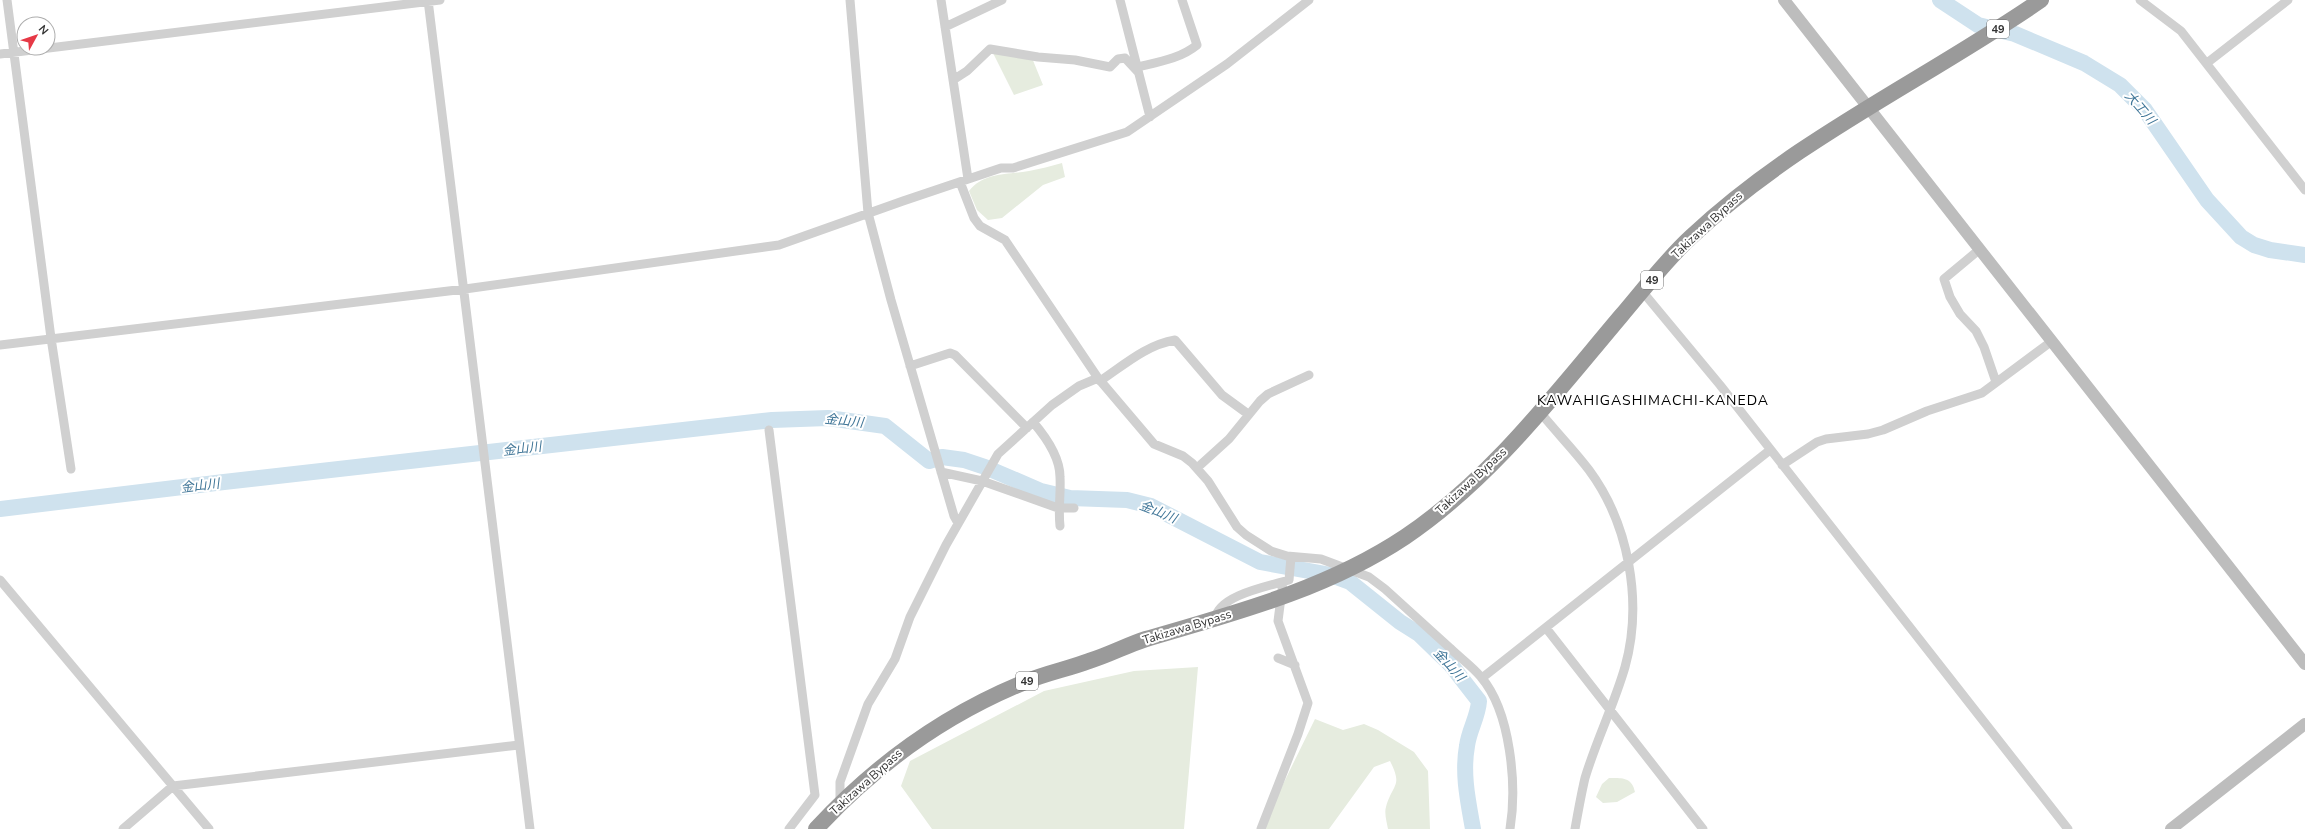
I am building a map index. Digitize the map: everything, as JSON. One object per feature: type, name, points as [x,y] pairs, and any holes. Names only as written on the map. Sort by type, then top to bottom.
[{"type":"highway","name":"Takizawa Bypass","points":[[821,826],[840,804],[897,753],[939,726],[996,695],[1026,681],[1091,661],[1140,641],[1275,600],[1370,558],[1405,536],[1453,500],[1494,462],[1540,412],[1686,241],[1744,190],[1869,106],[1972,45],[2042,0]]},
{"type":"street","points":[[8,0],[13,52],[50,338],[71,469]]},
{"type":"street","points":[[0,54],[440,0]]},
{"type":"street","points":[[850,0],[868,213],[910,366],[954,516],[958,523]]},
{"type":"street","points":[[941,0],[953,80],[964,180],[974,218],[988,231],[1005,240],[1099,380],[1154,444],[1183,456],[1197,468],[1208,481],[1237,527],[1246,535],[1271,551],[1291,557],[1321,559],[1369,577],[1385,589],[1482,678],[1496,704],[1505,730],[1511,756],[1514,799],[1510,829]]},
{"type":"street","points":[[1120,0],[1150,117]]},
{"type":"street","points":[[1138,69],[1184,54],[1197,45],[1182,0]]},
{"type":"street","points":[[0,344],[465,289],[779,246],[964,180],[1095,144],[1127,132],[1227,64],[1309,0]]},
{"type":"street","points":[[1784,0],[1869,106],[2305,664]]},
{"type":"street","points":[[2140,0],[2181,31],[2305,190]]},
{"type":"street","points":[[2207,63],[2288,0]]},
{"type":"street","points":[[428,1],[465,289],[530,829]]},
{"type":"street","points":[[945,27],[997,1]]},
{"type":"street","points":[[953,80],[968,71],[990,49],[1038,58],[1075,60],[1110,67],[1118,59],[1125,58],[1138,69]]},
{"type":"street","points":[[1980,249],[1944,279],[1957,308],[1976,332],[1984,347],[1996,382]]},
{"type":"street","points":[[1642,291],[1782,465],[2068,829]]},
{"type":"street","points":[[840,804],[840,782],[865,711],[895,659],[910,616],[958,523],[998,454],[1067,394],[1099,380],[1142,352],[1162,343],[1175,340],[1222,396],[1248,414]]},
{"type":"street","points":[[1782,465],[1817,442],[1842,436],[1868,434],[1883,430],[1927,411],[1972,398],[2052,341]]},
{"type":"street","points":[[910,366],[950,353],[955,355],[1046,439],[1060,474],[1058,508],[1060,526]]},
{"type":"street","points":[[1197,468],[1229,439],[1248,414],[1268,394],[1309,375]]},
{"type":"street","points":[[1540,412],[1590,471],[1616,518],[1628,562],[1634,608],[1625,665],[1611,711],[1585,778],[1575,829]]},
{"type":"street","points":[[769,430],[814,794],[789,829]]},
{"type":"street","points":[[1482,678],[1770,450]]},
{"type":"street","points":[[941,472],[982,481],[1058,508],[1074,508]]},
{"type":"street","points":[[1216,619],[1216,613],[1232,598],[1289,580],[1291,557]]},
{"type":"street","points":[[0,580],[209,829]]},
{"type":"street","points":[[1261,829],[1298,734],[1308,703],[1278,622],[1283,582]]},
{"type":"street","points":[[1546,628],[1703,829]]},
{"type":"street","points":[[1278,658],[1295,665]]},
{"type":"street","points":[[2172,829],[2305,724]]},
{"type":"street","points":[[123,829],[173,786],[519,745]]},
{"type":"shaded area","points":[[993,53],[1032,58],[1043,85],[1014,95]]},
{"type":"shaded area","points":[[1062,163],[1065,177],[1043,185],[1002,218],[988,220],[977,210],[969,191],[982,180],[997,175],[1029,171]]},
{"type":"shaded area","points":[[1198,667],[1184,829],[932,829],[901,786],[910,761],[1044,691],[1134,671]]},
{"type":"shaded area","points":[[1315,719],[1343,730],[1364,724],[1378,730],[1414,752],[1428,771],[1430,829],[1388,829],[1385,809],[1396,785],[1396,776],[1390,761],[1374,767],[1329,829],[1261,829]]},
{"type":"shaded area","points":[[1609,778],[1626,779],[1632,783],[1635,792],[1617,802],[1603,803],[1596,797],[1602,784]]},
{"type":"waterway","name":"大工川","points":[[1940,0],[1978,25],[2015,34],[2084,63],[2120,85],[2145,110],[2207,200],[2241,237],[2254,245],[2270,250],[2305,255]]},
{"type":"waterway","name":"金山川","points":[[0,509],[772,420],[828,418],[885,426],[929,461],[942,457],[964,460],[985,467],[1041,491],[1070,498],[1127,500],[1151,506],[1260,562],[1331,575],[1350,582],[1400,622],[1419,634],[1451,665],[1479,701],[1477,713],[1468,740],[1465,767],[1466,788],[1473,829]]},
{"type":"district","name":"KAWAHIGASHIMACHI-KANEDA","points":[[1653,400]]}]
